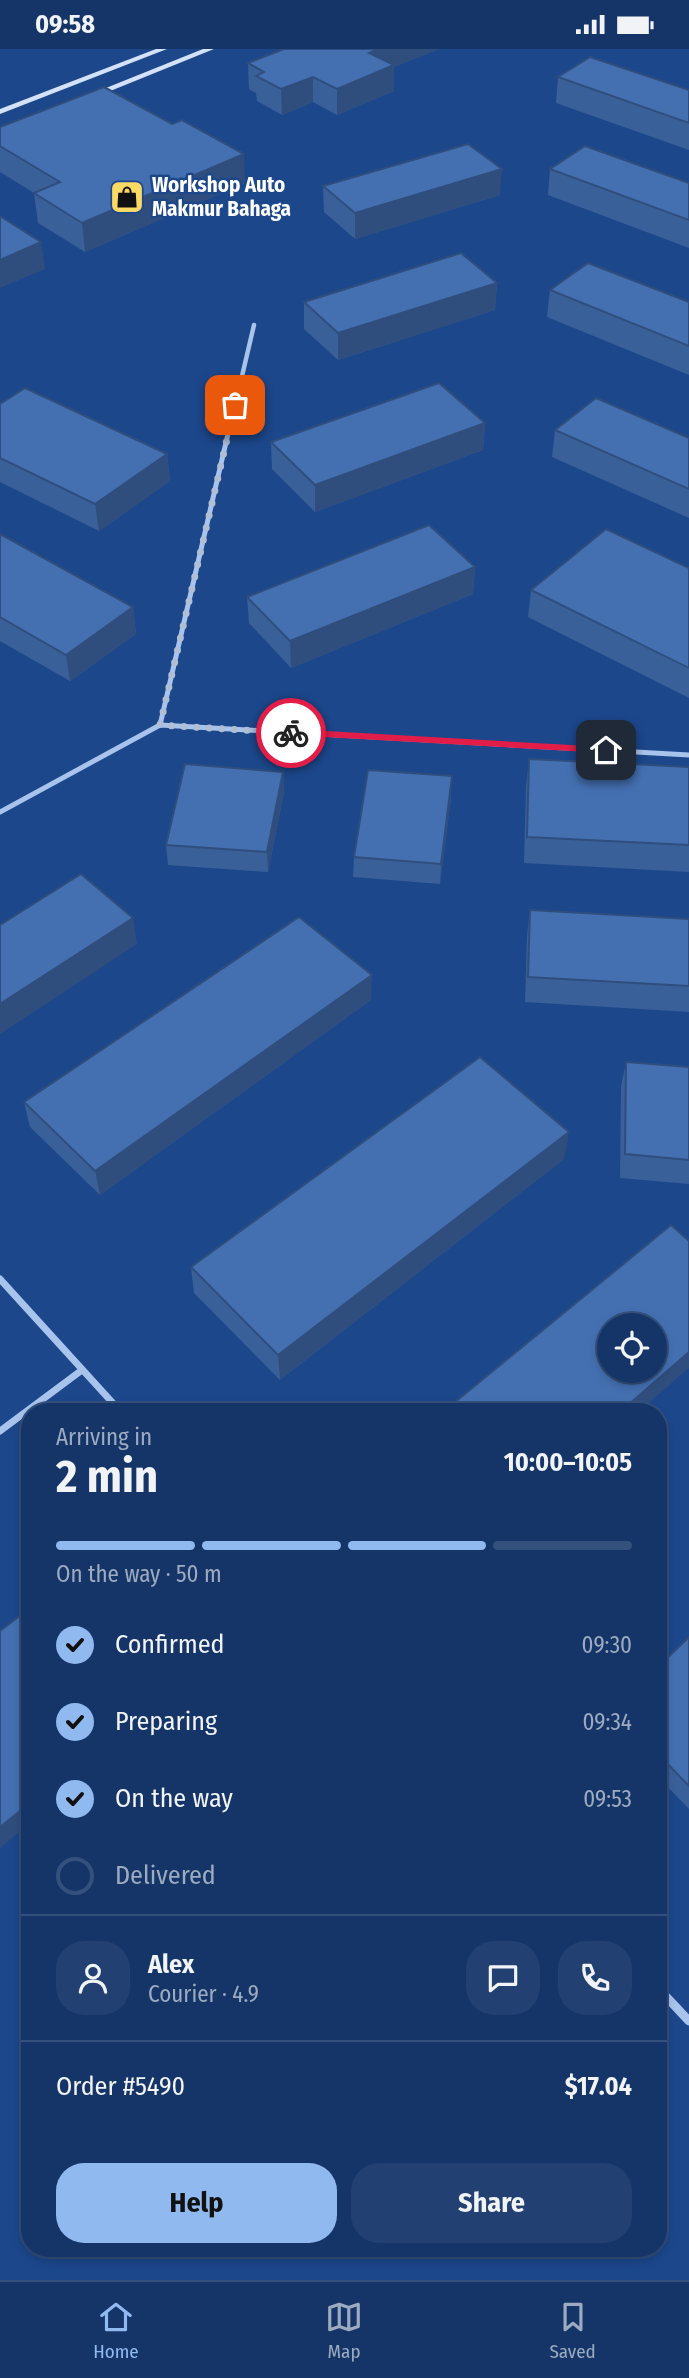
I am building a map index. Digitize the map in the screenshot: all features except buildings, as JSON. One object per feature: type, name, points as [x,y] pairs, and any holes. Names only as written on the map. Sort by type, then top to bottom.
[{"type":"main road","points":[[0,112],[163,49]]},
{"type":"main road","points":[[86,97],[209,49]]},
{"type":"street","points":[[160,725],[254,325]]},
{"type":"street","points":[[0,812],[160,725],[689,755]]},
{"type":"street","points":[[0,1279],[113,1403]]},
{"type":"street","points":[[38,1403],[82,1370]]},
{"type":"street","points":[[0,1431],[21,1415]]},
{"type":"street","points":[[667,1998],[689,2021]]},
{"type":"way so far","points":[[235,405],[160,725],[291,733]]},
{"type":"place","name":"Workshop Auto Makmur Bahaga","points":[[127,197]]},
{"type":"route","points":[[291,733],[606,750]]}]
